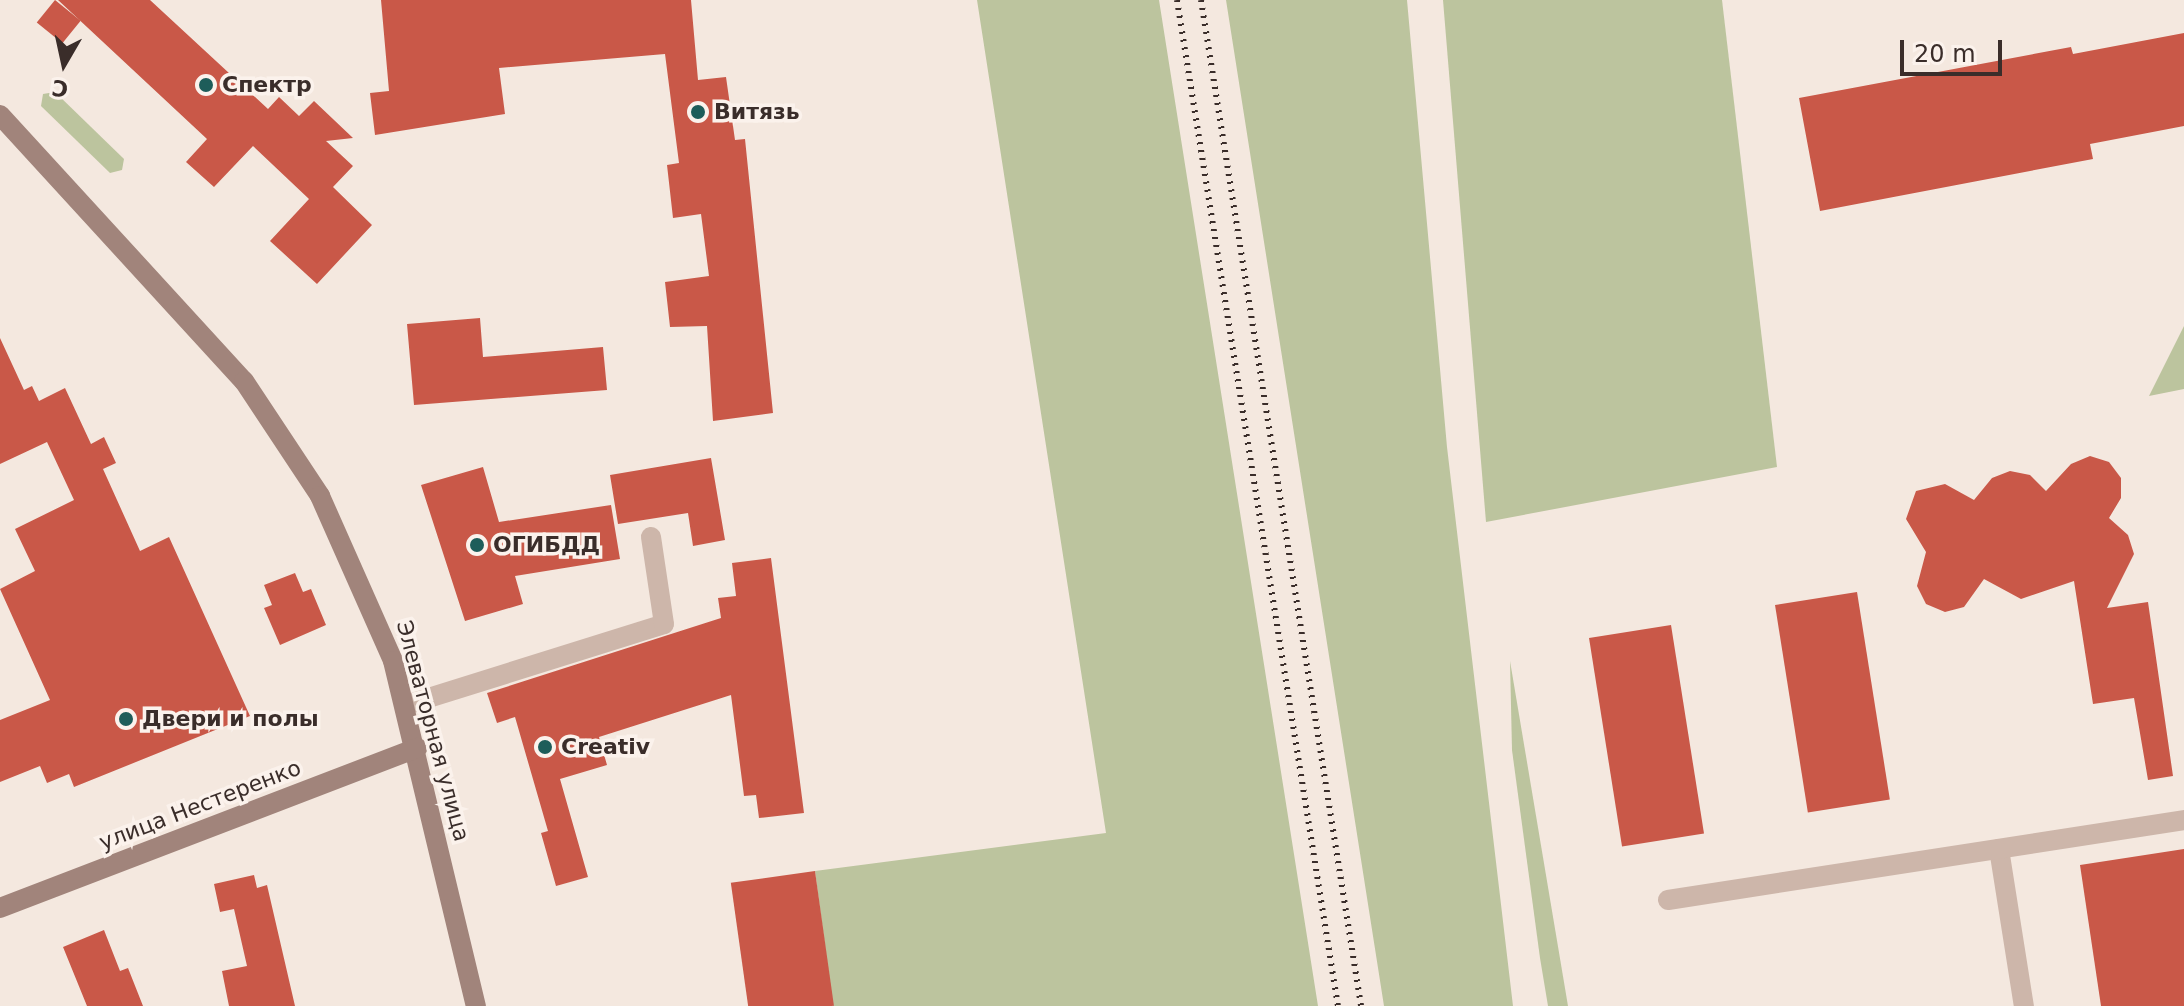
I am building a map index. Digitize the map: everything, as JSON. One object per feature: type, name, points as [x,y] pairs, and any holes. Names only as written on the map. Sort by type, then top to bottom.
[{"type":"street","name":"Элеваторная улица","points":[[0,115],[199,327],[286,440],[358,570],[406,705],[476,1006]]},
{"type":"street","name":"улица Нестеренко","points":[[0,908],[417,748]]},
{"type":"lane","points":[[406,705],[664,624],[651,537]]},
{"type":"lane","points":[[1668,900],[2184,820]]},
{"type":"lane","points":[[1999,849],[2024,1006]]},
{"type":"green space","points":[[977,0],[1159,0],[1318,1006],[833,1006],[815,871],[1106,833]]},
{"type":"green space","points":[[1226,0],[1407,0],[1447,447],[1513,1006],[1384,1006]]},
{"type":"green space","points":[[1443,0],[1722,0],[1777,467],[1486,522]]},
{"type":"green space","points":[[55,92],[124,159],[122,170],[110,173],[41,106],[43,94]]},
{"type":"green space","points":[[2184,326],[2184,389],[2149,396]]},
{"type":"green space","points":[[1510,661],[1568,1006],[1548,1006],[1512,750]]},
{"type":"building","points":[[55,0],[81,21],[62,43],[37,23]]},
{"type":"building","points":[[58,0],[150,0],[268,109],[279,97],[299,116],[314,101],[353,138],[326,141],[353,166],[333,187],[372,225],[317,284],[270,241],[309,199],[253,146],[214,187],[186,162],[207,139]]},
{"type":"building","points":[[381,0],[691,0],[698,80],[726,77],[735,140],[745,139],[773,413],[713,421],[707,326],[670,327],[665,282],[709,276],[701,214],[673,218],[667,165],[679,163],[665,54],[499,68],[505,114],[375,135],[370,93],[389,91]]},
{"type":"building","points":[[2184,33],[2184,126],[2090,144],[2093,159],[1820,211],[1799,98],[2071,47],[2073,54]]},
{"type":"building","points":[[480,318],[483,357],[603,347],[607,390],[414,405],[407,324]]},
{"type":"building","points":[[0,338],[24,390],[32,386],[39,401],[65,388],[91,444],[104,437],[116,463],[103,469],[140,551],[169,537],[250,716],[74,787],[69,774],[47,783],[40,766],[0,782],[0,720],[50,700],[0,589],[35,571],[15,529],[74,500],[47,442],[0,464]]},
{"type":"building","points":[[2090,456],[2109,462],[2121,478],[2121,498],[2109,518],[2128,535],[2134,554],[2107,608],[2148,602],[2173,776],[2148,780],[2134,698],[2093,704],[2074,581],[2021,599],[1984,579],[1964,607],[1945,612],[1926,604],[1917,586],[1926,552],[1906,519],[1916,491],[1945,484],[1974,500],[1992,478],[2010,471],[2030,475],[2046,491],[2071,464]]},
{"type":"building","points":[[711,458],[725,540],[693,546],[688,513],[618,524],[610,475]]},
{"type":"building","points":[[483,467],[499,522],[611,505],[620,559],[515,576],[523,604],[465,621],[421,485]]},
{"type":"building","points":[[771,558],[804,813],[759,818],[756,795],[744,796],[731,695],[599,737],[607,765],[560,779],[588,877],[556,886],[541,833],[548,831],[515,717],[497,723],[487,693],[721,618],[718,598],[736,596],[732,563]]},
{"type":"building","points":[[295,573],[303,592],[311,589],[326,625],[280,645],[264,608],[272,605],[264,585]]},
{"type":"building","points":[[1857,592],[1890,799],[1808,812],[1775,605]]},
{"type":"building","points":[[1671,625],[1704,833],[1622,846],[1589,638]]},
{"type":"building","points":[[2184,849],[2184,1006],[2101,1006],[2080,865]]},
{"type":"building","points":[[815,871],[834,1006],[748,1006],[731,883]]},
{"type":"building","points":[[254,875],[257,888],[267,885],[295,1006],[229,1006],[222,971],[247,966],[234,909],[220,912],[214,884]]},
{"type":"building","points":[[104,930],[120,971],[128,968],[143,1006],[87,1006],[63,947]]},
{"type":"railway","points":[[1177,0],[1338,1006]]},
{"type":"railway","points":[[1201,0],[1361,1006]]},
{"type":"place","name":"Спектр","points":[[206,85]]},
{"type":"place","name":"Витязь","points":[[698,112]]},
{"type":"place","name":"ОГИБДД","points":[[477,545]]},
{"type":"place","name":"Двери и полы","points":[[126,719]]},
{"type":"place","name":"Creativ","points":[[545,747]]}]
